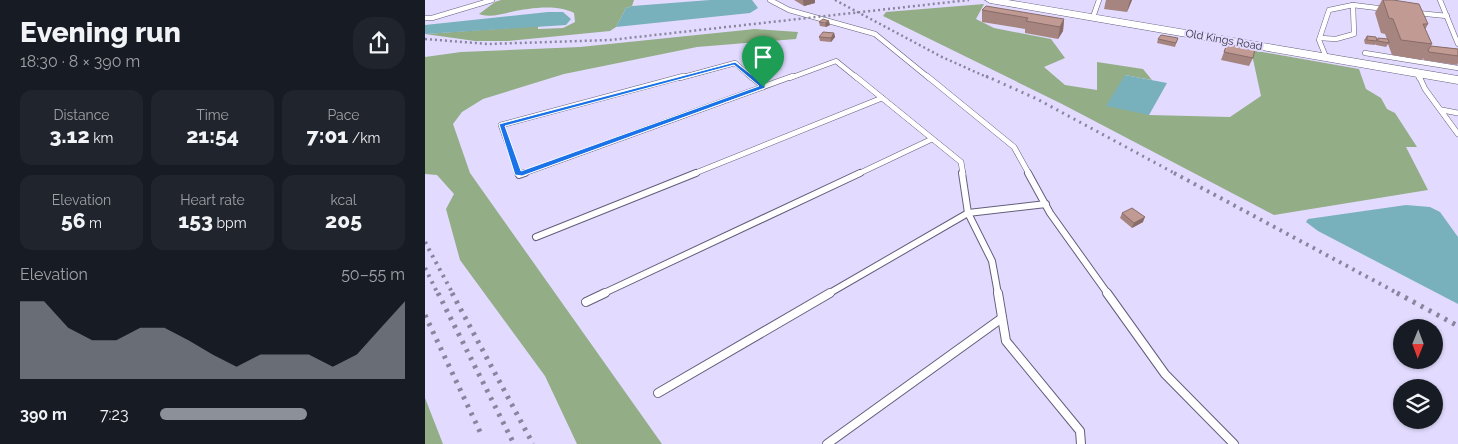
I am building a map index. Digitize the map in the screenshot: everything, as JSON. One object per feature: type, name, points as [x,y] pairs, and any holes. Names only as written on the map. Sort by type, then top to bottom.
[{"type":"street","name":"Old Kings Road","points":[[991,0],[1458,80]]},
{"type":"lane","points":[[425,18],[432,18],[492,0]]},
{"type":"lane","points":[[770,0],[789,10],[875,34],[1014,148],[1045,204],[1165,374],[1234,444]]},
{"type":"lane","points":[[1093,17],[1099,0]]},
{"type":"lane","points":[[1440,0],[1458,44]]},
{"type":"lane","points":[[1320,38],[1336,39],[1355,34],[1353,5]]},
{"type":"lane","points":[[1326,57],[1320,38],[1329,10],[1353,5],[1391,9]]},
{"type":"lane","points":[[1409,12],[1447,16]]},
{"type":"lane","points":[[1365,53],[1458,68]]},
{"type":"lane","points":[[1392,57],[1395,69]]},
{"type":"lane","points":[[763,87],[735,63],[501,125],[519,175],[763,87],[836,60],[961,162],[968,214],[992,261],[1007,340],[1081,432],[1081,444]]},
{"type":"lane","points":[[1417,73],[1425,89],[1458,134]]},
{"type":"lane","points":[[536,237],[882,98]]},
{"type":"lane","points":[[1442,110],[1458,113]]},
{"type":"lane","points":[[586,302],[932,139]]},
{"type":"lane","points":[[658,393],[968,214],[1045,204]]},
{"type":"lane","points":[[827,444],[1002,318]]},
{"type":"shaded area","points":[[501,0],[634,0],[632,6],[626,8],[616,27],[610,31],[508,41],[475,41],[425,34],[538,26],[538,29],[563,28],[575,22],[574,13],[560,8],[526,9],[491,16],[479,14],[495,2]]},
{"type":"shaded area","points":[[710,0],[752,0],[758,8],[750,13],[616,27],[626,8],[632,6]]},
{"type":"shaded area","points":[[984,4],[976,19],[994,28],[1051,39],[1065,58],[1044,67],[1065,85],[1097,90],[1097,62],[1143,69],[1152,80],[1125,75],[1149,115],[1230,117],[1261,96],[1251,50],[1359,69],[1366,89],[1381,98],[1387,109],[1395,113],[1417,147],[1406,147],[1428,190],[1274,215],[1062,104],[883,16],[886,12]]},
{"type":"shaded area","points":[[563,12],[571,19],[566,25],[425,34],[425,25]]},
{"type":"shaded area","points":[[755,29],[798,32],[796,39],[697,47],[564,74],[483,99],[462,112],[453,124],[470,173],[662,444],[577,444],[545,376],[460,260],[446,209],[454,194],[437,175],[425,174],[425,57],[461,52],[580,47]]},
{"type":"shaded area","points":[[1125,75],[1167,83],[1149,115],[1106,106]]},
{"type":"shaded area","points":[[1406,205],[1430,207],[1440,212],[1458,237],[1458,304],[1318,231],[1306,222],[1308,219]]},
{"type":"shaded area","points":[[425,398],[443,444],[425,444]]},
{"type":"building","points":[[1383,0],[1419,4],[1428,24],[1423,24],[1432,44],[1401,40],[1393,19],[1389,18]]},
{"type":"building","points":[[986,6],[1064,19],[1060,27],[1026,21],[1028,18],[982,10]]},
{"type":"building","points":[[823,19],[829,21],[825,23],[819,22]]},
{"type":"building","points":[[823,32],[834,33],[831,38],[819,37]]},
{"type":"building","points":[[1161,35],[1178,38],[1176,43],[1158,39]]},
{"type":"building","points":[[1367,36],[1376,37],[1377,41],[1367,40]]},
{"type":"building","points":[[1378,38],[1388,39],[1389,43],[1378,41]]},
{"type":"building","points":[[1227,44],[1255,49],[1253,58],[1224,52]]},
{"type":"building","points":[[1431,46],[1458,49],[1458,56],[1429,52],[1428,50]]},
{"type":"building","points":[[1132,208],[1145,217],[1134,223],[1122,213]]},
{"type":"railway","points":[[835,0],[858,12]]},
{"type":"railway","points":[[858,12],[969,0]]},
{"type":"railway","points":[[425,39],[488,44],[610,40],[858,12]]},
{"type":"railway","points":[[858,12],[942,57],[989,78]]},
{"type":"railway","points":[[986,76],[1037,99],[1176,174]]},
{"type":"railway","points":[[1174,173],[1399,294]]},
{"type":"railway","points":[[425,242],[453,294]]},
{"type":"railway","points":[[425,268],[438,294]]},
{"type":"railway","points":[[438,293],[514,444]]},
{"type":"railway","points":[[452,293],[533,444]]},
{"type":"railway","points":[[1397,293],[1458,326]]},
{"type":"railway","points":[[425,315],[482,436]]},
{"type":"route","points":[[735,63],[763,87],[519,175],[501,125],[735,63]]}]
